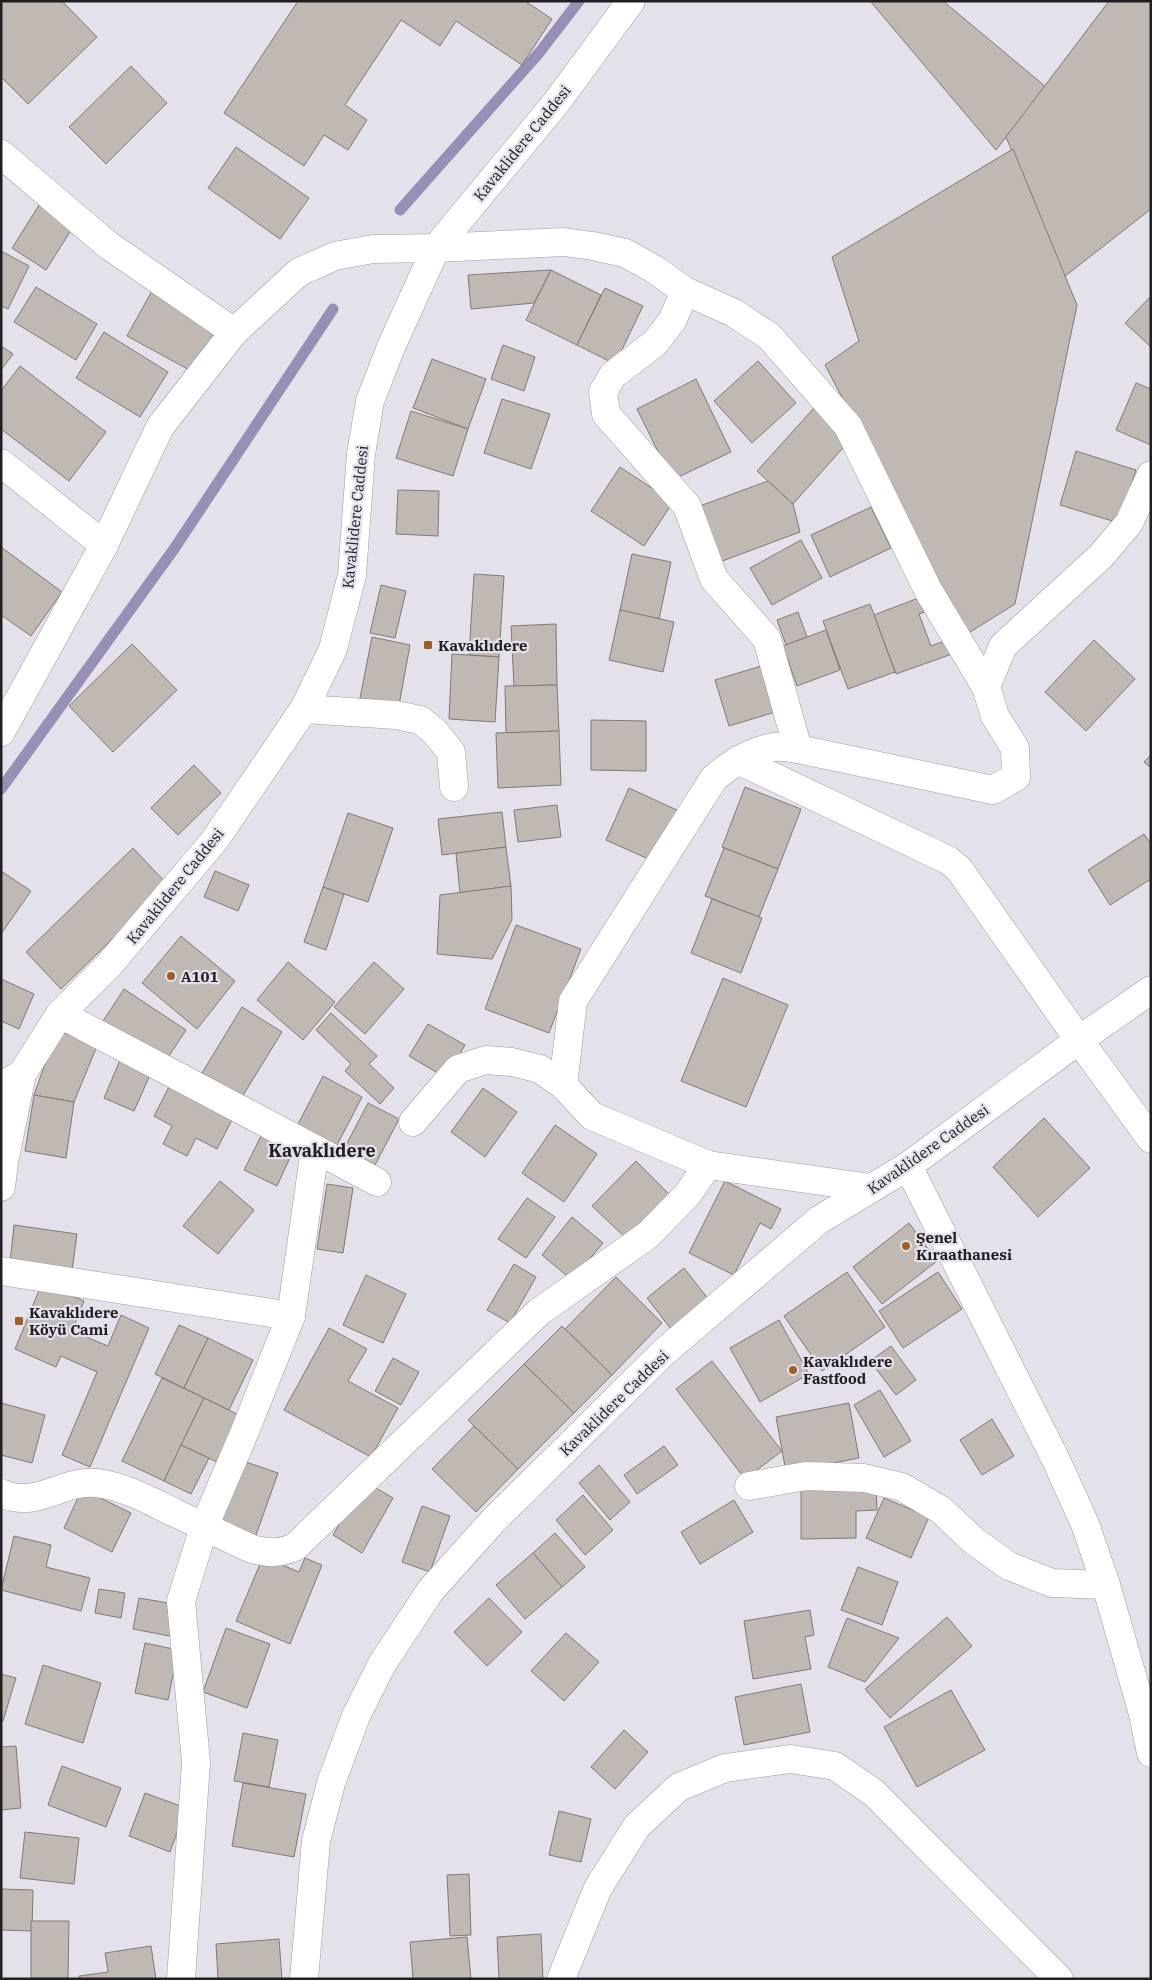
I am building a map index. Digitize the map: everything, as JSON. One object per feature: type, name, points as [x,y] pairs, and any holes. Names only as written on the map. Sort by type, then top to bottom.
[{"type":"street","name":"Kavaklidere Caddesi","points":[[1,1187],[12,1080],[60,1014],[109,965],[214,841],[304,709],[334,649],[352,575],[361,454],[370,401],[391,347],[436,248],[556,103],[631,1]]},
{"type":"street","points":[[1,154],[108,245],[234,332]]},
{"type":"street","points":[[1,732],[104,545],[160,427],[234,332],[299,272],[335,256],[373,249],[564,242],[625,253],[654,269],[685,291],[734,313],[769,336],[848,426],[928,590],[986,687],[995,716],[1015,748],[1016,777],[994,790],[798,748],[775,747],[753,753],[731,764],[714,778],[573,1002],[563,1085]]},
{"type":"street","points":[[685,291],[672,321],[655,343],[613,375],[603,392],[606,414],[687,506],[714,579],[767,639],[798,748]]},
{"type":"street","points":[[1,463],[104,545]]},
{"type":"street","points":[[986,687],[1003,646],[1100,556],[1129,523],[1151,475]]},
{"type":"street","points":[[304,709],[396,715],[420,720],[435,732],[451,752],[454,787]]},
{"type":"street","points":[[738,760],[948,860],[959,870],[1151,1139]]},
{"type":"street","name":"Kavaklidere Caddesi","points":[[304,1979],[316,1841],[330,1783],[356,1716],[382,1664],[431,1590],[493,1521],[664,1352],[819,1220],[908,1166],[1079,1040],[1151,990]]},
{"type":"street","points":[[60,1014],[377,1182]]},
{"type":"street","points":[[413,1122],[458,1069],[486,1060],[512,1062],[540,1069],[563,1085],[592,1116],[708,1165],[871,1188]]},
{"type":"street","points":[[181,1979],[196,1762],[181,1601],[204,1527],[246,1431],[291,1316],[315,1150]]},
{"type":"street","points":[[4,1501],[42,1496],[70,1485],[102,1484],[123,1488],[252,1549],[268,1553],[283,1552],[294,1547],[539,1312],[648,1236],[686,1195],[708,1165]]},
{"type":"street","points":[[908,1166],[1056,1460],[1085,1524],[1106,1585],[1143,1714],[1151,1753]]},
{"type":"street","points":[[1,1271],[291,1316]]},
{"type":"street","points":[[748,1486],[806,1476],[864,1478],[902,1487],[941,1510],[974,1541],[1009,1566],[1052,1583],[1106,1585]]},
{"type":"street","points":[[561,1979],[598,1888],[637,1826],[679,1787],[725,1768],[790,1759],[835,1766],[874,1794],[1059,1979]]},
{"type":"building","points":[[1,1],[62,1],[97,37],[28,104],[1,77]]},
{"type":"building","points":[[298,1],[525,1],[552,19],[522,65],[456,21],[440,46],[401,20],[345,105],[367,120],[348,150],[324,135],[304,166],[224,113]]},
{"type":"building","points":[[870,1],[943,1],[1046,87],[996,150]]},
{"type":"building","points":[[1109,1],[1151,1],[1151,209],[1064,277],[1006,137]]},
{"type":"building","points":[[131,66],[167,103],[106,164],[69,127]]},
{"type":"building","points":[[236,147],[309,198],[280,239],[208,188]]},
{"type":"building","points":[[1013,149],[1077,305],[1015,604],[967,634],[825,365],[859,341],[832,257]]},
{"type":"building","points":[[41,202],[75,224],[46,270],[12,248]]},
{"type":"building","points":[[1,251],[29,266],[8,309],[1,306]]},
{"type":"building","points":[[551,270],[534,303],[471,309],[468,275]]},
{"type":"building","points":[[551,270],[601,295],[577,345],[526,320]]},
{"type":"building","points":[[36,287],[97,324],[76,360],[14,322]]},
{"type":"building","points":[[605,288],[643,306],[615,364],[577,345]]},
{"type":"building","points":[[153,289],[219,324],[193,372],[127,336]]},
{"type":"building","points":[[1151,296],[1151,347],[1125,323]]},
{"type":"building","points":[[104,332],[168,372],[140,417],[76,378]]},
{"type":"building","points":[[503,345],[535,357],[524,391],[491,379]]},
{"type":"building","points":[[1,346],[13,354],[1,370]]},
{"type":"building","points":[[432,359],[486,379],[468,429],[413,408]]},
{"type":"building","points":[[758,361],[796,403],[752,443],[714,401]]},
{"type":"building","points":[[20,366],[106,432],[69,481],[1,429],[1,391]]},
{"type":"building","points":[[696,379],[731,452],[672,480],[637,409]]},
{"type":"building","points":[[1136,383],[1151,389],[1151,445],[1116,430]]},
{"type":"building","points":[[502,399],[550,414],[531,469],[484,453]]},
{"type":"building","points":[[814,408],[850,440],[793,504],[757,471]]},
{"type":"building","points":[[411,411],[468,429],[453,476],[396,458]]},
{"type":"building","points":[[1076,451],[1136,470],[1119,523],[1060,505]]},
{"type":"building","points":[[620,467],[673,502],[644,546],[591,511]]},
{"type":"building","points":[[768,481],[793,504],[800,532],[717,563],[697,507]]},
{"type":"building","points":[[398,490],[439,491],[438,536],[396,534]]},
{"type":"building","points":[[871,507],[891,548],[830,577],[811,535]]},
{"type":"building","points":[[801,540],[822,578],[772,605],[750,568]]},
{"type":"building","points":[[1,547],[62,592],[31,636],[1,615]]},
{"type":"building","points":[[632,554],[671,562],[659,619],[620,610]]},
{"type":"building","points":[[474,574],[504,576],[499,657],[469,655]]},
{"type":"building","points":[[381,585],[406,591],[395,638],[370,633]]},
{"type":"building","points":[[929,594],[935,608],[919,614],[931,646],[947,640],[952,654],[896,674],[874,615]]},
{"type":"building","points":[[870,604],[895,672],[848,689],[823,621]]},
{"type":"building","points":[[620,610],[674,622],[663,672],[609,660]]},
{"type":"building","points":[[798,612],[807,637],[786,645],[777,620]]},
{"type":"building","points":[[556,624],[557,685],[514,686],[511,626]]},
{"type":"building","points":[[826,630],[840,670],[797,686],[783,646]]},
{"type":"building","points":[[372,637],[410,645],[399,705],[360,698]]},
{"type":"building","points":[[1094,640],[1135,679],[1086,731],[1045,692]]},
{"type":"building","points":[[132,644],[177,690],[113,752],[69,706]]},
{"type":"building","points":[[452,654],[499,657],[495,722],[449,719]]},
{"type":"building","points":[[768,664],[782,710],[729,726],[715,680]]},
{"type":"building","points":[[557,685],[559,731],[506,733],[505,686]]},
{"type":"building","points":[[591,720],[646,721],[646,771],[591,770]]},
{"type":"building","points":[[559,731],[561,785],[498,788],[496,733]]},
{"type":"building","points":[[1151,755],[1151,768],[1144,762]]},
{"type":"building","points":[[194,765],[221,793],[178,835],[151,808]]},
{"type":"building","points":[[745,787],[801,809],[778,869],[722,847]]},
{"type":"building","points":[[629,788],[679,811],[655,862],[606,840]]},
{"type":"building","points":[[557,805],[561,837],[518,842],[514,810]]},
{"type":"building","points":[[502,812],[506,847],[442,855],[438,819]]},
{"type":"building","points":[[348,813],[393,828],[368,902],[323,887]]},
{"type":"building","points":[[1144,834],[1151,844],[1151,879],[1110,905],[1088,870]]},
{"type":"building","points":[[506,847],[511,886],[460,893],[456,853]]},
{"type":"building","points":[[133,848],[168,885],[61,989],[26,952]]},
{"type":"building","points":[[724,848],[778,869],[759,917],[705,896]]},
{"type":"building","points":[[1,871],[31,891],[1,934]]},
{"type":"building","points":[[215,871],[249,885],[238,911],[204,897]]},
{"type":"building","points":[[511,886],[512,920],[492,959],[437,954],[440,895]]},
{"type":"building","points":[[323,887],[344,894],[326,950],[304,942]]},
{"type":"building","points":[[712,899],[762,918],[741,973],[691,953]]},
{"type":"building","points":[[516,925],[581,949],[549,1033],[485,1009]]},
{"type":"building","points":[[181,936],[235,981],[197,1029],[142,983]]},
{"type":"building","points":[[288,962],[335,1002],[303,1040],[257,1000]]},
{"type":"building","points":[[374,962],[404,989],[365,1034],[334,1007]]},
{"type":"building","points":[[723,978],[788,1005],[746,1107],[681,1081]]},
{"type":"building","points":[[1,979],[34,994],[19,1029],[1,1021]]},
{"type":"building","points":[[124,989],[186,1030],[165,1062],[103,1021]]},
{"type":"building","points":[[242,1007],[282,1032],[242,1097],[202,1073]]},
{"type":"building","points":[[331,1013],[377,1056],[369,1064],[394,1088],[380,1104],[345,1071],[351,1064],[316,1030]]},
{"type":"building","points":[[428,1024],[465,1045],[446,1078],[409,1056]]},
{"type":"building","points":[[57,1030],[97,1046],[74,1102],[34,1095]]},
{"type":"building","points":[[123,1053],[154,1066],[134,1111],[104,1098]]},
{"type":"building","points":[[323,1076],[362,1097],[335,1149],[296,1128]]},
{"type":"building","points":[[171,1083],[234,1116],[217,1149],[196,1138],[187,1156],[163,1144],[172,1126],[154,1116]]},
{"type":"building","points":[[483,1088],[517,1112],[485,1157],[451,1132]]},
{"type":"building","points":[[34,1095],[74,1102],[66,1158],[25,1151]]},
{"type":"building","points":[[368,1103],[399,1119],[373,1169],[342,1153]]},
{"type":"building","points":[[1044,1118],[1090,1168],[1038,1217],[993,1167]]},
{"type":"building","points":[[555,1125],[597,1154],[564,1202],[522,1173]]},
{"type":"building","points":[[261,1136],[293,1151],[277,1186],[244,1170]]},
{"type":"building","points":[[636,1161],[673,1198],[630,1242],[592,1206]]},
{"type":"building","points":[[220,1181],[254,1210],[218,1254],[183,1226]]},
{"type":"building","points":[[725,1181],[781,1209],[771,1229],[760,1223],[734,1275],[689,1253]]},
{"type":"building","points":[[327,1184],[353,1188],[343,1253],[317,1249]]},
{"type":"building","points":[[527,1198],[555,1217],[526,1258],[498,1239]]},
{"type":"building","points":[[572,1217],[603,1243],[572,1280],[542,1255]]},
{"type":"building","points":[[909,1223],[937,1261],[882,1304],[853,1267]]},
{"type":"building","points":[[14,1225],[77,1234],[72,1271],[10,1263]]},
{"type":"building","points":[[514,1264],[536,1277],[510,1323],[487,1310]]},
{"type":"building","points":[[684,1268],[709,1300],[671,1329],[647,1298]]},
{"type":"building","points":[[847,1272],[885,1327],[822,1371],[784,1316]]},
{"type":"building","points":[[938,1272],[962,1309],[903,1348],[879,1311]]},
{"type":"building","points":[[366,1275],[406,1294],[383,1343],[343,1325]]},
{"type":"building","points":[[616,1277],[662,1323],[612,1375],[565,1329]]},
{"type":"building","points":[[42,1283],[84,1301],[72,1331],[108,1346],[121,1315],[149,1328],[90,1467],[62,1455],[97,1372],[61,1356],[56,1367],[15,1349]]},
{"type":"building","points":[[779,1320],[809,1374],[760,1402],[730,1348]]},
{"type":"building","points":[[179,1325],[208,1338],[184,1388],[155,1374]]},
{"type":"building","points":[[562,1326],[612,1375],[574,1413],[524,1364]]},
{"type":"building","points":[[329,1328],[367,1349],[348,1381],[398,1408],[371,1457],[284,1410]]},
{"type":"building","points":[[208,1338],[253,1360],[229,1410],[184,1388]]},
{"type":"building","points":[[891,1346],[916,1380],[896,1395],[870,1361]]},
{"type":"building","points":[[393,1358],[419,1372],[401,1405],[375,1391]]},
{"type":"building","points":[[712,1361],[782,1451],[745,1479],[676,1389]]},
{"type":"building","points":[[524,1364],[574,1413],[518,1469],[468,1420]]},
{"type":"building","points":[[162,1378],[204,1398],[164,1481],[122,1461]]},
{"type":"building","points":[[880,1390],[911,1441],[884,1457],[854,1405]]},
{"type":"building","points":[[204,1398],[243,1417],[221,1464],[181,1445]]},
{"type":"building","points":[[1,1403],[45,1415],[32,1463],[1,1455]]},
{"type":"building","points":[[849,1403],[859,1458],[786,1472],[776,1417]]},
{"type":"building","points":[[992,1419],[1014,1456],[982,1475],[960,1440]]},
{"type":"building","points":[[474,1426],[518,1469],[476,1512],[432,1469]]},
{"type":"building","points":[[181,1445],[209,1458],[191,1494],[164,1481]]},
{"type":"building","points":[[664,1446],[678,1465],[637,1494],[624,1475]]},
{"type":"building","points":[[240,1460],[278,1473],[255,1538],[217,1524]]},
{"type":"building","points":[[599,1465],[630,1502],[610,1520],[579,1483]]},
{"type":"building","points":[[364,1481],[393,1498],[362,1553],[333,1535]]},
{"type":"building","points":[[876,1485],[877,1510],[856,1511],[856,1538],[801,1539],[801,1487]]},
{"type":"building","points":[[82,1489],[131,1513],[112,1552],[64,1528]]},
{"type":"building","points":[[583,1495],[613,1530],[585,1555],[556,1520]]},
{"type":"building","points":[[884,1498],[929,1517],[911,1558],[866,1538]]},
{"type":"building","points":[[734,1500],[753,1532],[700,1564],[681,1532]]},
{"type":"building","points":[[422,1506],[450,1516],[430,1572],[402,1562]]},
{"type":"building","points":[[555,1533],[585,1567],[562,1587],[533,1553]]},
{"type":"building","points":[[14,1536],[51,1545],[46,1567],[90,1578],[81,1611],[1,1590]]},
{"type":"building","points":[[533,1553],[562,1587],[525,1619],[496,1585]]},
{"type":"building","points":[[263,1557],[299,1572],[305,1558],[322,1565],[290,1644],[236,1621]]},
{"type":"building","points":[[858,1567],[898,1582],[882,1625],[841,1610]]},
{"type":"building","points":[[99,1589],[125,1593],[121,1618],[95,1613]]},
{"type":"building","points":[[139,1598],[180,1605],[175,1637],[133,1629]]},
{"type":"building","points":[[489,1598],[522,1632],[487,1666],[454,1632]]},
{"type":"building","points":[[810,1610],[814,1635],[805,1637],[811,1669],[753,1679],[744,1621]]},
{"type":"building","points":[[947,1617],[972,1646],[890,1718],[865,1689]]},
{"type":"building","points":[[847,1618],[899,1638],[865,1682],[828,1667]]},
{"type":"building","points":[[226,1628],[270,1644],[247,1708],[203,1692]]},
{"type":"building","points":[[566,1633],[599,1662],[564,1701],[531,1671]]},
{"type":"building","points":[[145,1643],[178,1650],[168,1700],[135,1693]]},
{"type":"building","points":[[43,1665],[101,1683],[83,1743],[25,1724]]},
{"type":"building","points":[[1,1674],[16,1678],[3,1721],[1,1720]]},
{"type":"building","points":[[801,1684],[810,1732],[744,1745],[735,1697]]},
{"type":"building","points":[[951,1690],[985,1750],[917,1787],[884,1727]]},
{"type":"building","points":[[624,1730],[648,1752],[615,1789],[591,1767]]},
{"type":"building","points":[[243,1733],[278,1740],[269,1787],[234,1781]]},
{"type":"building","points":[[16,1746],[21,1808],[1,1810],[1,1747]]},
{"type":"building","points":[[62,1766],[121,1788],[106,1827],[48,1805]]},
{"type":"building","points":[[243,1783],[306,1794],[294,1857],[232,1846]]},
{"type":"building","points":[[145,1793],[186,1808],[170,1852],[129,1836]]},
{"type":"building","points":[[559,1811],[591,1819],[581,1862],[549,1855]]},
{"type":"building","points":[[25,1832],[79,1838],[74,1884],[20,1878]]},
{"type":"building","points":[[469,1874],[471,1935],[450,1936],[447,1875]]},
{"type":"building","points":[[1,1889],[33,1890],[32,1931],[1,1930]]},
{"type":"building","points":[[31,1921],[69,1921],[68,1978],[31,1978]]},
{"type":"building","points":[[541,1934],[543,1979],[499,1979],[497,1937]]},
{"type":"building","points":[[467,1937],[471,1979],[413,1979],[410,1942]]},
{"type":"building","points":[[279,1939],[282,1979],[218,1979],[216,1944]]},
{"type":"building","points":[[151,1946],[156,1979],[79,1979],[79,1976],[108,1972],[105,1953]]},
{"type":"waterway","points":[[400,210],[539,53],[579,1]]},
{"type":"waterway","points":[[1,789],[174,549],[333,309]]},
{"type":"place","name":"Kavaklıdere","points":[[428,645]]},
{"type":"place","name":"A101","points":[[171,976]]},
{"type":"place","name":"Şenel Kıraathanesi","points":[[906,1246]]},
{"type":"place","name":"Kavaklıdere Köyü Cami","points":[[19,1321]]},
{"type":"place","name":"Kavaklıdere Fastfood","points":[[793,1370]]},
{"type":"district","name":"Kavaklıdere","points":[[322,1150]]}]
